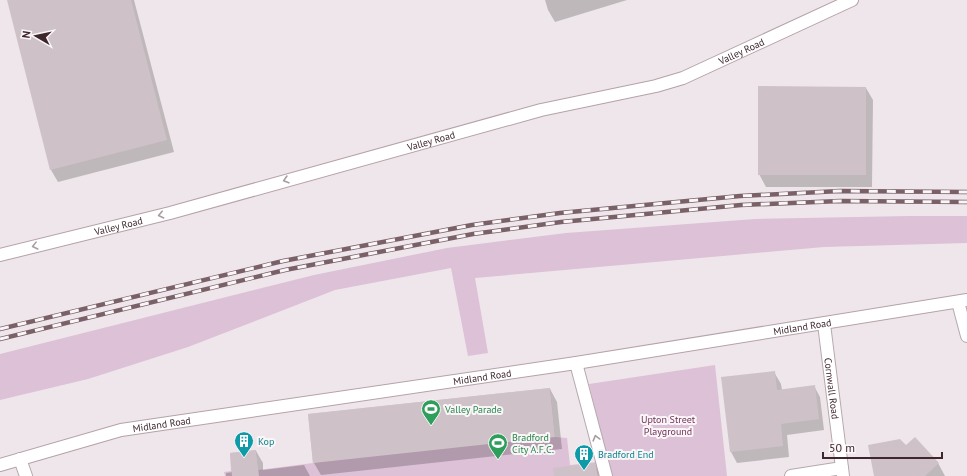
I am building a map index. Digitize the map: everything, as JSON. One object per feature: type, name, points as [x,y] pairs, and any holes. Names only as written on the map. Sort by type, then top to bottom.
[{"type":"street","name":"Valley Road","points":[[0,255],[170,213],[541,110],[656,86],[683,78],[852,0]]},
{"type":"street","name":"Midland Road","points":[[0,465],[121,430],[576,363],[962,301]]},
{"type":"street","points":[[962,301],[967,336]]},
{"type":"street","name":"Cornwall Road","points":[[824,324],[842,472]]},
{"type":"street","points":[[576,363],[606,476]]},
{"type":"street","points":[[20,459],[26,476]]},
{"type":"street","points":[[791,476],[842,472]]},
{"type":"green space","points":[[967,216],[967,243],[824,247],[475,278],[488,353],[468,356],[451,268],[335,290],[188,347],[88,379],[0,400],[0,354],[314,275],[447,248],[566,233],[755,219]]},
{"type":"green space","name":"Upton Street Playground","points":[[715,365],[727,476],[611,476],[589,384]]},
{"type":"green space","name":"Valley Parade","points":[[550,388],[555,437],[567,438],[570,465],[597,462],[598,476],[225,476],[224,472],[231,471],[230,453],[256,450],[258,470],[313,463],[308,414]]},
{"type":"building","points":[[7,0],[131,0],[167,140],[50,170]]},
{"type":"building","points":[[758,86],[866,87],[866,175],[758,175]]},
{"type":"building","points":[[775,371],[777,390],[815,385],[819,419],[781,424],[783,446],[730,452],[721,377]]},
{"type":"building","points":[[550,388],[555,437],[313,463],[308,414]]},
{"type":"building","points":[[915,437],[939,463],[925,476],[874,476],[868,445],[900,439],[906,445]]},
{"type":"building","points":[[256,450],[259,476],[232,476],[230,453]]},
{"type":"building","name":"Bradford End","points":[[595,463],[598,476],[554,476],[553,468]]},
{"type":"railway","points":[[0,329],[283,261],[472,225],[560,213],[740,196],[840,191],[967,192]]},
{"type":"railway","points":[[0,339],[285,270],[473,234],[561,222],[741,205],[840,201],[967,202]]},
{"type":"place","name":"Valley Parade","points":[[431,426]]},
{"type":"place","name":"Kop","points":[[244,458]]},
{"type":"place","name":"Bradford City A.F.C.","points":[[498,460]]},
{"type":"place","name":"Bradford End","points":[[584,471]]}]
